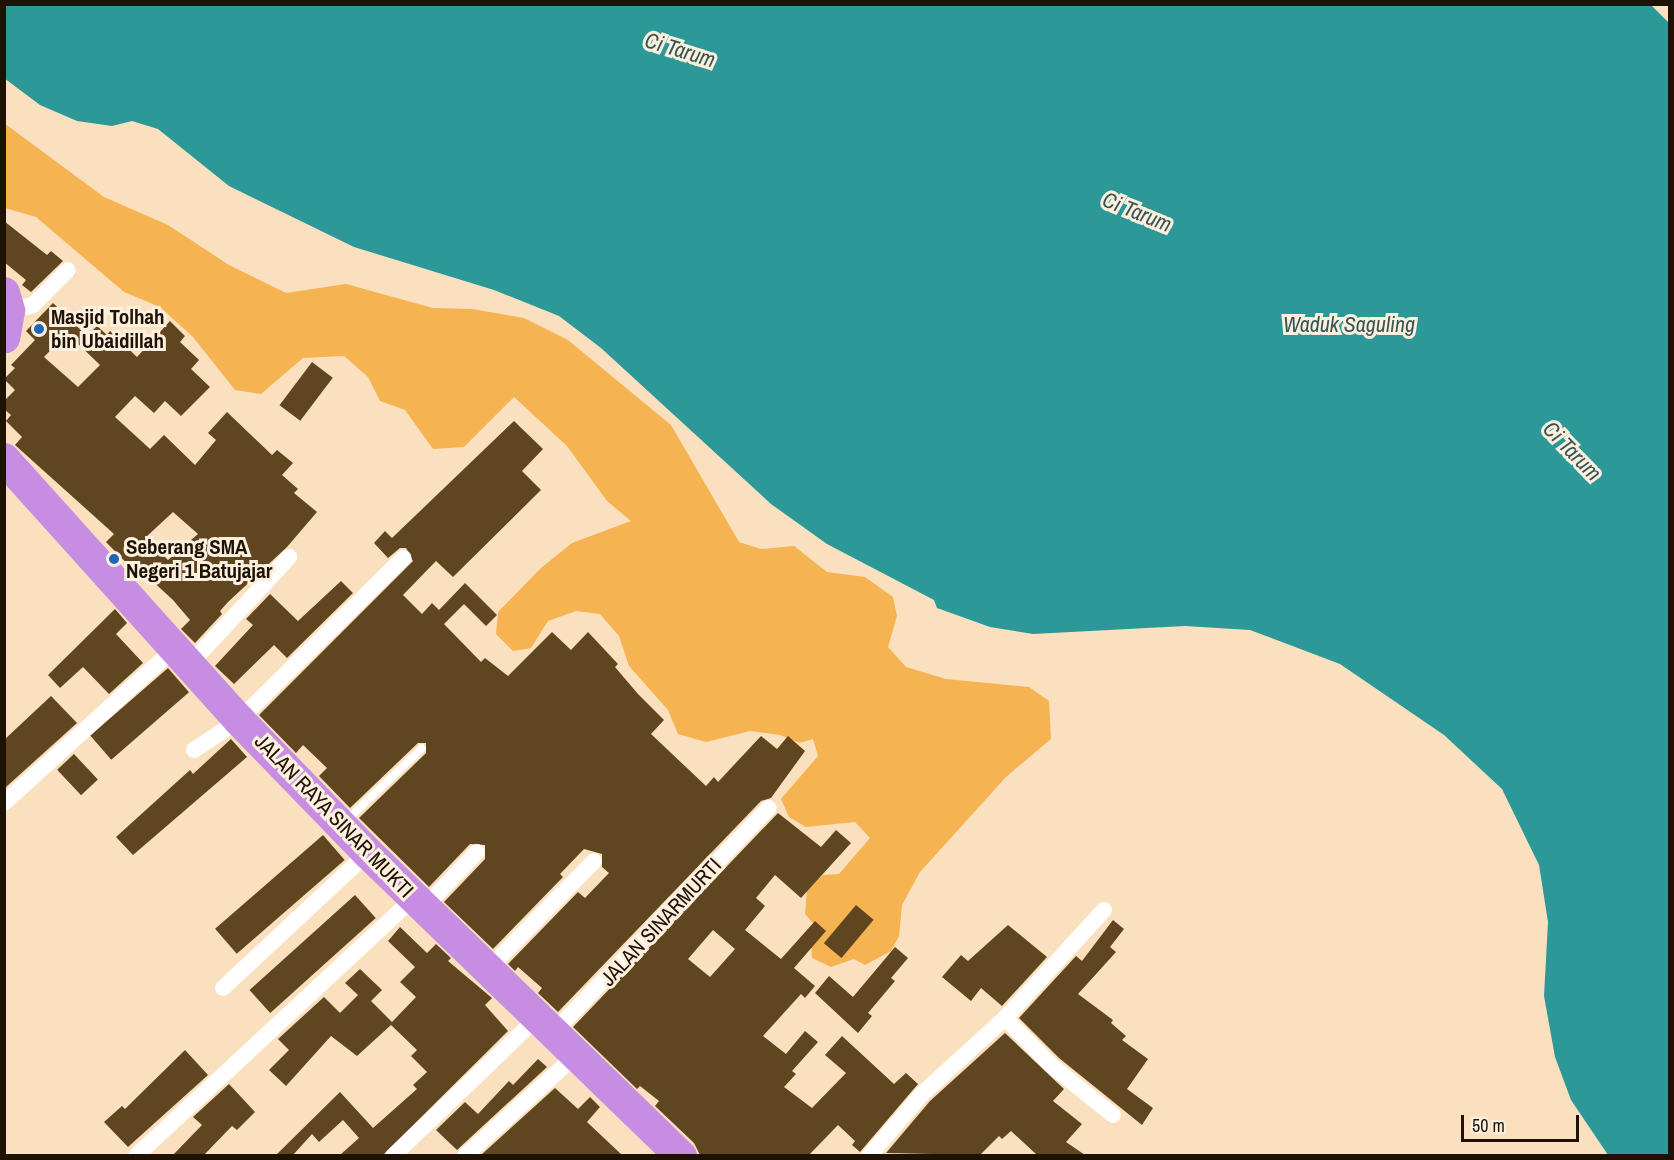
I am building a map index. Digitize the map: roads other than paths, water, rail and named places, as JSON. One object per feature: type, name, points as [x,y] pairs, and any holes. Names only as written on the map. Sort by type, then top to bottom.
[{"type":"highway","name":"JALAN RAYA SINAR MUKTI","points":[[6,463],[239,720],[368,853],[575,1056],[681,1155]]},
{"type":"street","points":[[6,314],[41,300],[68,270]]},
{"type":"street","points":[[4,803],[183,656],[289,557]]},
{"type":"street","points":[[194,750],[239,720],[403,558]]},
{"type":"street","name":"JALAN SINARMURTI","points":[[393,1155],[544,1026],[769,808]]},
{"type":"street","points":[[136,1155],[477,852]]},
{"type":"street","points":[[223,988],[368,853]]},
{"type":"street","points":[[488,969],[594,861]]},
{"type":"street","points":[[869,1155],[922,1094],[1005,1018],[1104,910]]},
{"type":"street","points":[[1005,1018],[1052,1066],[1113,1115]]},
{"type":"street","points":[[465,1155],[575,1056]]},
{"type":"lane","points":[[342,825],[422,748]]},
{"type":"water","name":"Waduk Saguling","points":[[5,4],[1650,4],[1670,24],[1669,1156],[1608,1155],[1571,1100],[1555,1057],[1544,996],[1548,922],[1539,865],[1502,789],[1444,735],[1340,664],[1250,630],[1185,626],[1033,634],[990,627],[937,608],[934,600],[827,544],[771,504],[601,348],[559,316],[494,290],[354,247],[229,186],[158,129],[132,121],[112,126],[77,121],[40,105],[4,78]]},
{"type":"place","name":"Masjid Tolhah bin Ubaidillah","points":[[39,329]]},
{"type":"place","name":"Seberang SMA Negeri 1 Batujajar","points":[[114,559]]},
{"type":"water label","name":"Ci Tarum","points":[[680,50]]},
{"type":"water label","name":"Ci Tarum","points":[[1137,212]]},
{"type":"water label","name":"Ci Tarum","points":[[1572,451]]}]
